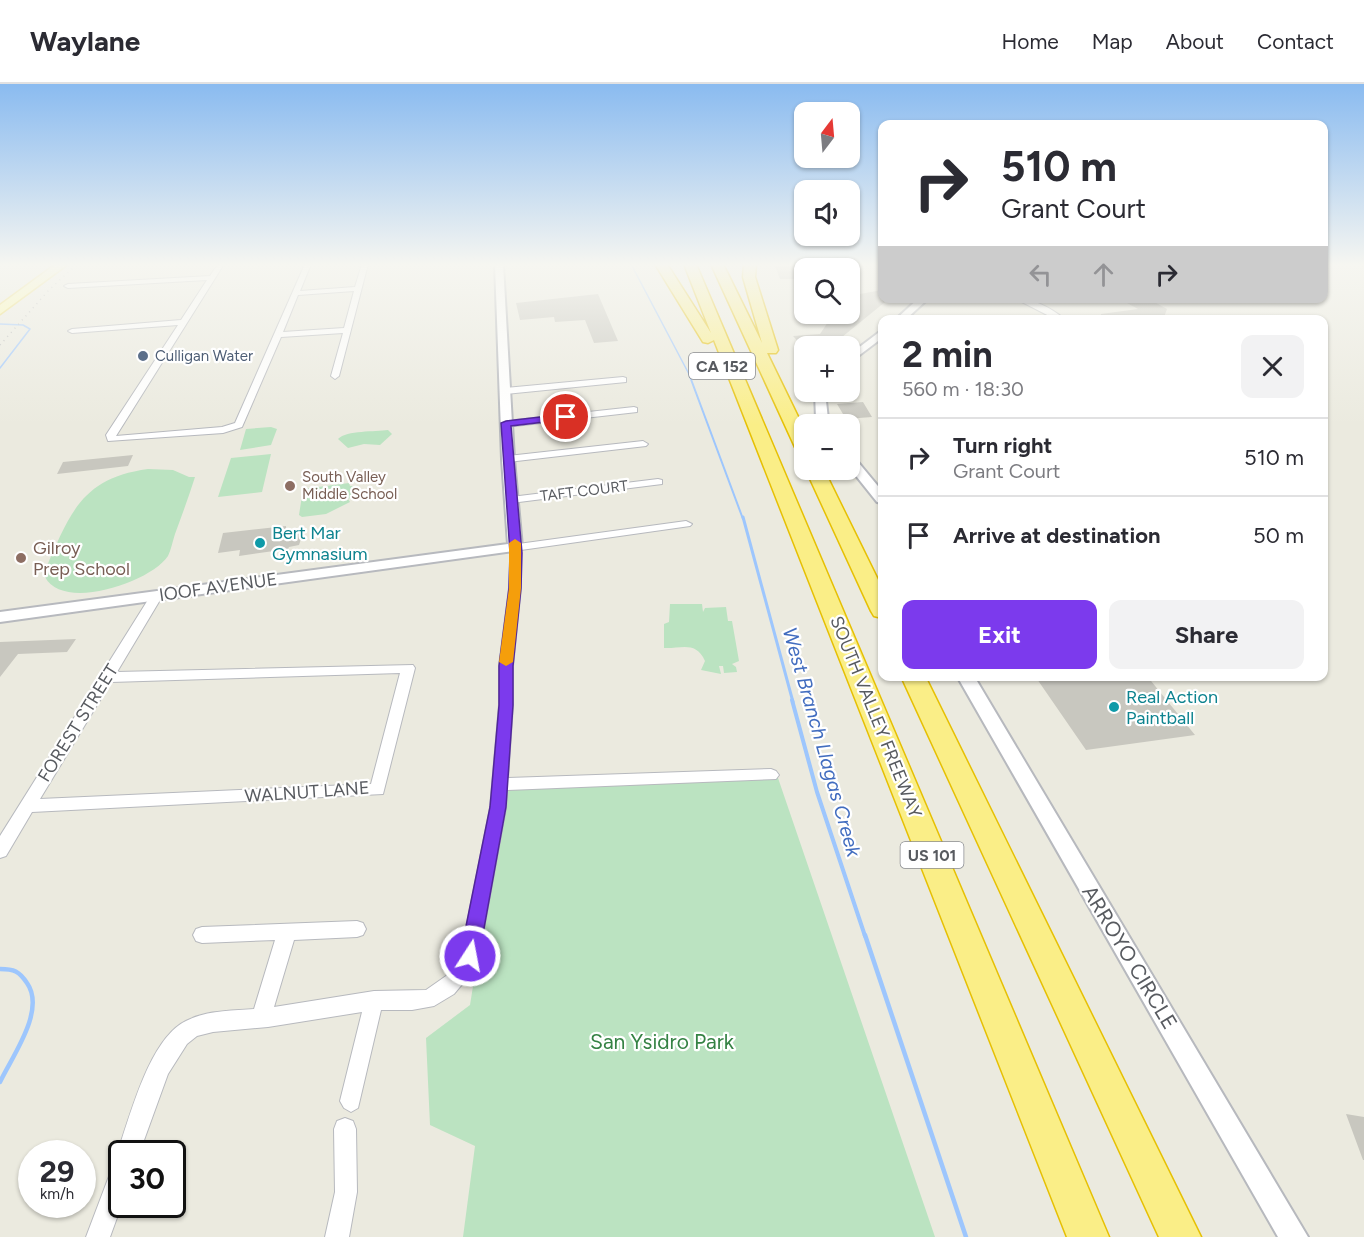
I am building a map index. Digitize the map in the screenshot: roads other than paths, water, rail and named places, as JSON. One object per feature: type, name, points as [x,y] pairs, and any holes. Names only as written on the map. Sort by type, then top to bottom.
[{"type":"highway","name":"CA 152","points":[[695,318],[710,342],[776,472]]},
{"type":"highway","name":"SOUTH VALLEY FREEWAY","points":[[712,318],[1088,1237]]},
{"type":"highway","points":[[743,318],[794,426]]},
{"type":"highway","points":[[762,318],[781,381],[780,396]]},
{"type":"highway","points":[[820,480],[878,603]]},
{"type":"highway","name":"US 101","points":[[915,681],[1180,1237]]},
{"type":"street","points":[[187,318],[111,435],[111,439],[236,428],[241,423],[285,318]]},
{"type":"street","points":[[335,376],[351,318]]},
{"type":"street","points":[[133,1140],[153,1083],[173,1045],[190,1029],[211,1023],[261,1018],[374,1000],[426,999],[444,990],[459,976],[470,956],[498,807],[506,705],[506,666],[515,588],[515,547],[510,500],[502,318]]},
{"type":"street","points":[[72,331],[184,322]]},
{"type":"street","points":[[278,335],[347,330]]},
{"type":"street","points":[[860,351],[878,336]]},
{"type":"street","points":[[506,391],[623,380]]},
{"type":"street","points":[[506,423],[634,410]]},
{"type":"street","points":[[508,459],[643,444]]},
{"type":"street","points":[[860,472],[878,494]]},
{"type":"street","name":"TAFT COURT","points":[[510,500],[658,482]]},
{"type":"street","name":"IOOF AVENUE","points":[[0,616],[686,524]]},
{"type":"street","name":"FOREST STREET","points":[[0,851],[157,595]]},
{"type":"street","name":"WALNUT LANE","points":[[28,806],[377,790],[408,668],[106,677]]},
{"type":"street","name":"ARROYO CIRCLE","points":[[968,681],[1294,1237]]},
{"type":"street","points":[[499,784],[771,775]]},
{"type":"street","points":[[202,935],[357,929]]},
{"type":"street","points":[[261,1018],[287,931]]},
{"type":"street","points":[[351,1101],[374,1000]]},
{"type":"street","points":[[337,1237],[346,1192],[345,1129]]},
{"type":"street","points":[[98,1237],[108,1210]]},
{"type":"waterway","name":"West Branch Llagas Creek","points":[[659,318],[689,374]]},
{"type":"waterway","points":[[0,324],[23,325],[30,329],[0,368]]},
{"type":"waterway","name":"West Branch Llagas Creek","points":[[689,374],[743,519]]},
{"type":"waterway","name":"West Branch Llagas Creek","points":[[743,517],[793,702]]},
{"type":"waterway","name":"West Branch Llagas Creek","points":[[792,700],[817,792],[865,936]]},
{"type":"waterway","name":"West Branch Llagas Creek","points":[[865,935],[966,1237]]},
{"type":"waterway","points":[[0,969],[19,973],[32,994],[33,1006],[26,1032],[0,1082]]},
{"type":"railway","points":[[0,345],[24,318]]},
{"type":"place","name":"Culligan Water","points":[[143,356]]},
{"type":"place","name":"South Valley Middle School","points":[[290,486]]},
{"type":"place","name":"Bert Mar Gymnasium","points":[[260,543]]},
{"type":"place","name":"Gilroy Prep School","points":[[21,558]]},
{"type":"place","name":"Real Action Paintball","points":[[1114,707]]},
{"type":"park label","name":"San Ysidro Park","points":[[662,1041]]}]
